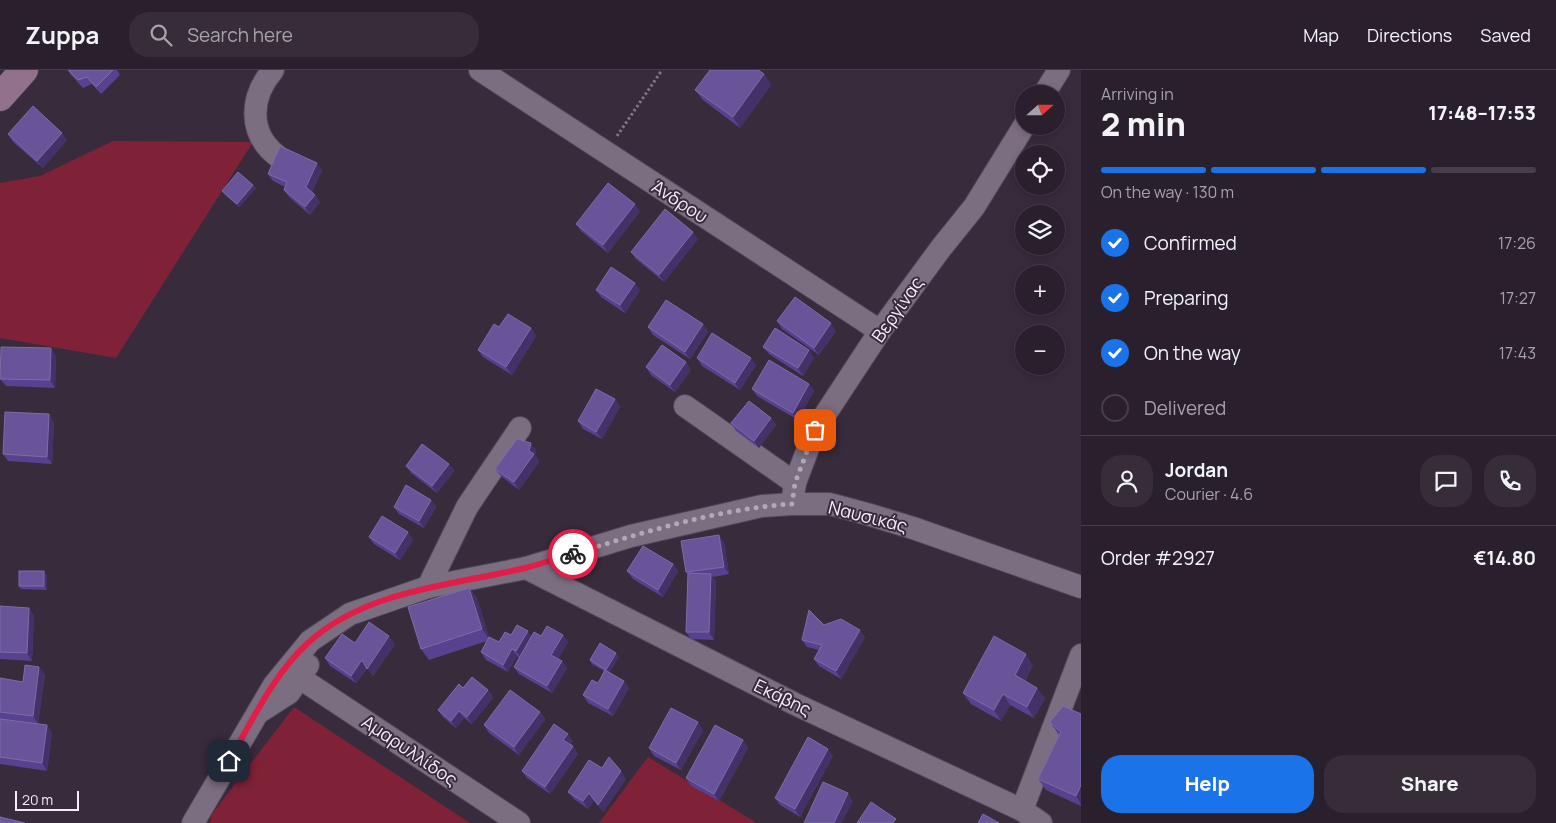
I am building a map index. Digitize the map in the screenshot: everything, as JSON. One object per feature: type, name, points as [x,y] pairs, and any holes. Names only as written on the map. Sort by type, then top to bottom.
[{"type":"main road","points":[[0,97],[24,70]]},
{"type":"street","points":[[273,70],[260,92],[256,111],[256,128],[265,146],[276,155]]},
{"type":"street","name":"Άνδρου","points":[[480,70],[837,301],[880,331]]},
{"type":"street","points":[[1050,85],[1059,70]]},
{"type":"street","name":"Βεργίνας","points":[[794,494],[815,430],[880,331],[941,248],[974,207],[1018,135]]},
{"type":"street","points":[[685,406],[794,494]]},
{"type":"street","points":[[428,587],[467,507],[520,428]]},
{"type":"street","name":"Ναυσικάς","points":[[193,823],[256,714],[294,658],[310,641],[350,614],[428,587],[526,568],[632,536],[762,506],[794,494],[913,528],[1081,587]]},
{"type":"street","name":"Εκάβης","points":[[526,568],[797,704],[1022,810],[1041,823]]},
{"type":"street","points":[[256,714],[285,697],[300,678],[307,667],[310,641]]},
{"type":"street","points":[[1022,810],[1081,655]]},
{"type":"street","name":"Αμαρυλλίδος","points":[[300,678],[519,823]]},
{"type":"path","points":[[606,152],[662,70]]},
{"type":"shaded area","points":[[113,141],[253,142],[116,358],[0,338],[0,183],[40,176]]},
{"type":"shaded area","points":[[294,707],[470,823],[210,823],[212,814]]},
{"type":"shaded area","points":[[648,757],[757,823],[599,823]]},
{"type":"building","points":[[68,70],[113,70],[96,87],[87,77],[78,80]]},
{"type":"building","points":[[710,70],[758,70],[764,74],[733,117],[695,90]]},
{"type":"building","points":[[33,106],[62,133],[37,161],[8,134]]},
{"type":"building","points":[[280,146],[317,163],[306,187],[315,195],[305,207],[284,190],[287,182],[268,174]]},
{"type":"building","points":[[238,172],[253,185],[237,204],[222,191]]},
{"type":"building","points":[[608,183],[635,204],[603,245],[576,224]]},
{"type":"building","points":[[665,209],[693,232],[659,275],[631,252]]},
{"type":"building","points":[[611,267],[635,283],[620,305],[596,290]]},
{"type":"building","points":[[795,297],[831,323],[814,348],[777,321]]},
{"type":"building","points":[[666,300],[703,324],[685,352],[648,327]]},
{"type":"building","points":[[508,314],[531,328],[506,367],[478,350],[494,324],[499,327]]},
{"type":"building","points":[[775,328],[809,350],[798,368],[763,347]]},
{"type":"building","points":[[712,333],[751,358],[735,383],[697,358]]},
{"type":"building","points":[[662,345],[686,362],[670,385],[646,367]]},
{"type":"building","points":[[1,347],[51,348],[50,380],[0,379]]},
{"type":"building","points":[[769,360],[809,384],[793,413],[752,389]]},
{"type":"building","points":[[596,389],[615,399],[596,432],[578,421]]},
{"type":"building","points":[[749,401],[771,418],[754,441],[731,423]]},
{"type":"building","points":[[5,412],[49,414],[47,457],[3,454]]},
{"type":"building","points":[[517,439],[531,443],[529,451],[534,454],[514,482],[495,469]]},
{"type":"building","points":[[422,444],[449,464],[432,486],[406,466]]},
{"type":"building","points":[[406,485],[431,500],[419,521],[394,507]]},
{"type":"building","points":[[382,516],[408,532],[395,553],[369,537]]},
{"type":"building","points":[[719,535],[724,567],[686,572],[681,541]]},
{"type":"building","points":[[643,546],[673,564],[658,590],[627,571]]},
{"type":"building","points":[[19,571],[44,571],[44,586],[19,586]]},
{"type":"building","points":[[688,573],[711,574],[709,632],[686,632]]},
{"type":"building","points":[[469,588],[482,629],[421,649],[408,607]]},
{"type":"building","points":[[0,606],[29,608],[27,653],[0,652]]},
{"type":"building","points":[[809,610],[824,625],[841,619],[860,630],[836,671],[814,659],[822,645],[802,640]]},
{"type":"building","points":[[369,622],[389,636],[367,669],[362,660],[351,676],[325,658],[342,634],[355,643]]},
{"type":"building","points":[[517,625],[528,631],[516,651],[512,649],[503,665],[481,652],[489,637],[499,642],[505,632],[511,635]]},
{"type":"building","points":[[547,626],[563,635],[551,655],[562,661],[547,686],[514,667],[534,632],[541,636]]},
{"type":"building","points":[[994,636],[1026,654],[1015,675],[1037,688],[1027,707],[1003,694],[994,710],[963,693]]},
{"type":"building","points":[[600,643],[616,653],[606,670],[590,660]]},
{"type":"building","points":[[25,665],[39,667],[33,716],[0,712],[0,678],[23,682]]},
{"type":"building","points":[[605,670],[624,681],[608,709],[583,695],[592,680],[598,683]]},
{"type":"building","points":[[472,677],[488,690],[467,717],[459,711],[451,721],[438,710],[459,684],[463,688]]},
{"type":"building","points":[[510,690],[540,712],[514,747],[484,725]]},
{"type":"building","points":[[1063,706],[1081,714],[1081,785],[1076,796],[1038,779],[1061,732],[1050,722]]},
{"type":"building","points":[[671,708],[698,722],[676,763],[649,748]]},
{"type":"building","points":[[0,719],[47,725],[42,763],[0,757]]},
{"type":"building","points":[[554,724],[568,734],[563,740],[573,746],[545,787],[522,771]]},
{"type":"building","points":[[715,725],[743,740],[714,794],[686,778]]},
{"type":"building","points":[[808,737],[828,749],[795,809],[775,798]]},
{"type":"building","points":[[609,757],[621,771],[598,805],[589,793],[583,801],[568,792],[589,760],[602,768]]},
{"type":"building","points":[[823,782],[848,793],[834,823],[804,823]]},
{"type":"building","points":[[871,802],[896,819],[893,823],[857,823]]},
{"type":"building","points":[[983,814],[999,823],[978,823]]},
{"type":"building","points":[[0,817],[25,823],[0,823]]},
{"type":"way so far","points":[[573,554],[632,536],[762,506],[792,504],[795,483],[815,430]]},
{"type":"route","points":[[229,761],[274,685],[294,658],[310,641],[335,623],[350,614],[428,587],[526,568],[573,554]]}]
